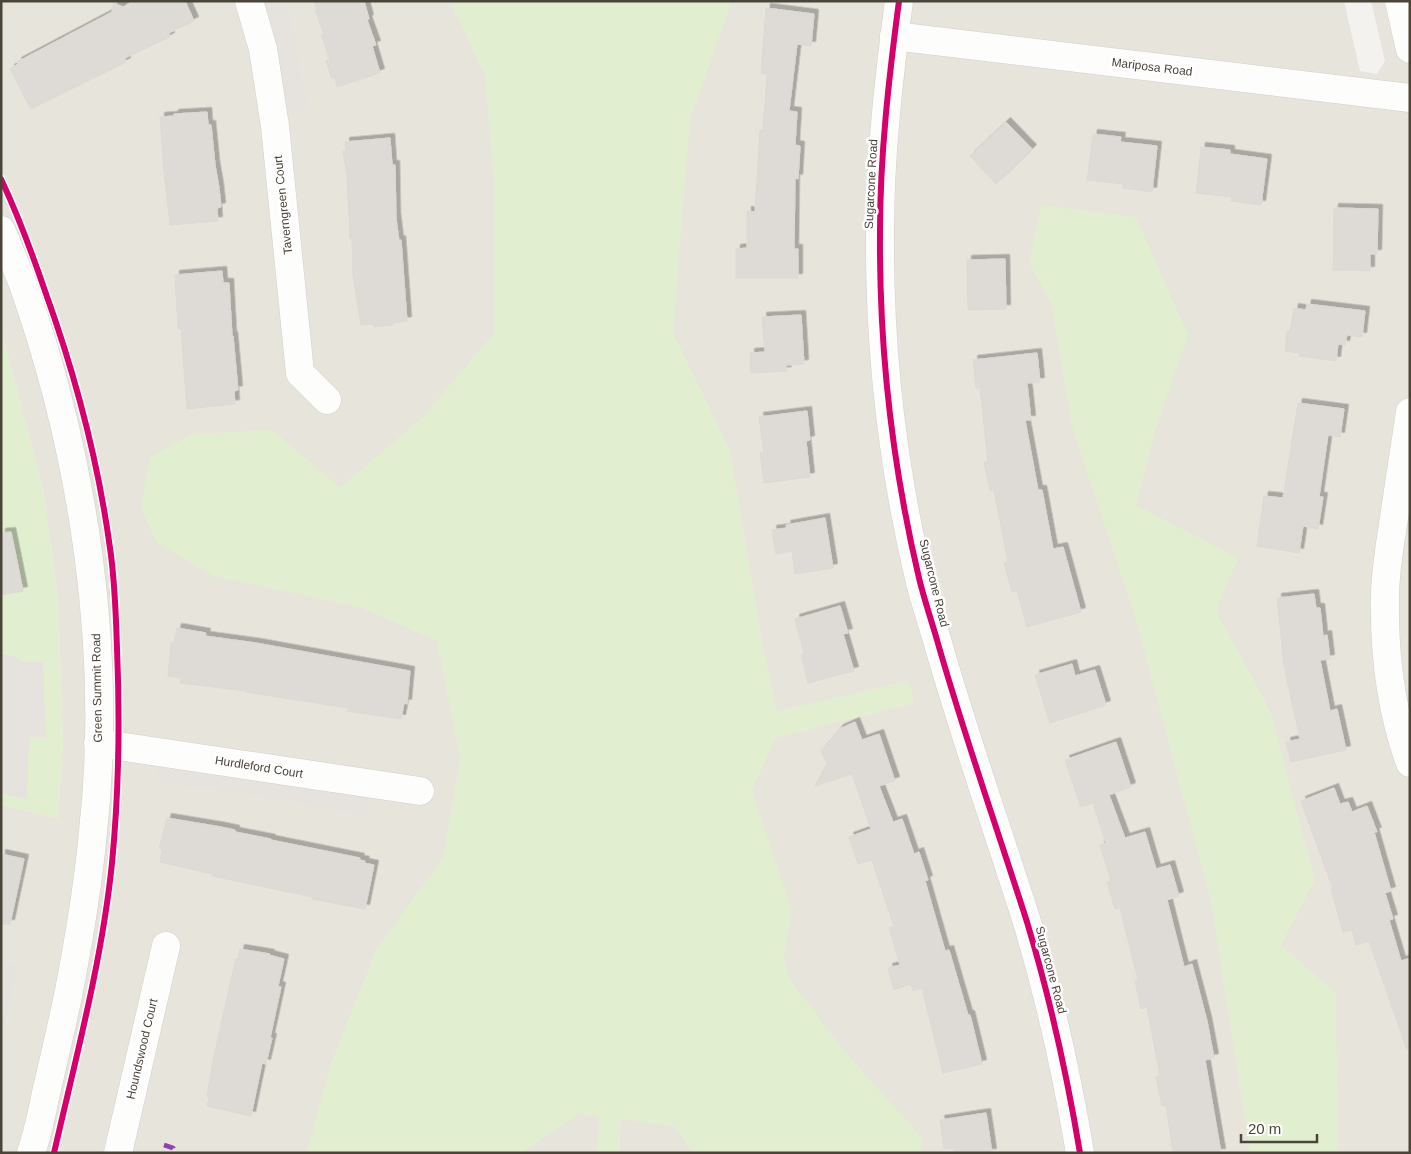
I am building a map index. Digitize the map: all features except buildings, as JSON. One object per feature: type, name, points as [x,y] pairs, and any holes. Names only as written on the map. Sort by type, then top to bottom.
[{"type":"street","name":"Taverngreen Court","points":[[249,1],[263,49],[275,126],[300,373],[327,400]]},
{"type":"street","name":"Sugarcone Road","points":[[899,1],[884,138],[880,230],[882,319],[887,395],[897,473],[919,579],[935,636],[957,711],[1027,924],[1050,1005],[1069,1089],[1080,1153]]},
{"type":"street","points":[[1399,1],[1410,49]]},
{"type":"street","name":"Mariposa Road","points":[[894,36],[1410,98]]},
{"type":"street","name":"Green Summit Road","points":[[1,230],[24,287],[46,356],[74,464],[90,564],[98,658],[98,743],[94,831],[82,925],[62,1027],[31,1153]]},
{"type":"street","points":[[1410,412],[1389,551],[1385,597],[1386,642],[1392,695],[1404,747],[1410,763]]},
{"type":"street","name":"Hurdleford Court","points":[[98,743],[420,791]]},
{"type":"street","name":"Houndswood Court","points":[[118,1153],[166,946]]},
{"type":"shaded area","points":[[1,1],[1344,1],[1360,71],[1377,74],[1385,61],[1371,1],[1410,1],[1410,1153],[841,1153],[807,1036],[717,752],[914,703],[908,681],[709,728],[600,1084],[598,1153],[1,1153],[1,805],[58,818],[63,742],[58,598],[43,489],[1,330]]},
{"type":"shaded area","points":[[261,1],[287,1],[308,108],[287,114]]},
{"type":"shaded area","points":[[1,655],[9,655],[26,662],[43,662],[46,738],[29,737],[27,799],[1,794]]},
{"type":"shaded area","points":[[158,765],[371,797],[367,817],[244,793],[158,783]]},
{"type":"shaded area","points":[[1,962],[18,965],[1,1044]]},
{"type":"shaded area","points":[[622,1091],[821,1153],[619,1153]]},
{"type":"green space","points":[[450,1],[732,1],[690,119],[673,332],[730,451],[763,647],[777,711],[908,681],[914,703],[775,738],[752,791],[792,910],[783,960],[789,978],[846,1053],[922,1138],[920,1153],[694,1153],[673,1126],[621,1119],[619,1153],[598,1153],[599,1117],[579,1114],[522,1153],[307,1153],[330,1066],[376,950],[443,857],[460,758],[437,641],[362,608],[213,576],[156,542],[141,508],[149,458],[191,434],[272,430],[340,487],[421,419],[494,333],[494,184],[485,76]]},
{"type":"green space","points":[[1041,205],[1136,217],[1188,335],[1155,431],[1136,505],[1238,558],[1216,611],[1270,710],[1315,880],[1281,945],[1336,993],[1338,1153],[1250,1153],[1211,902],[1136,620],[1073,430],[1051,303],[1029,263]]},
{"type":"green space","points":[[1,330],[43,489],[58,598],[63,742],[58,818],[1,805]]},
{"type":"marked path","points":[[164,1145],[173,1148],[174,1153]]},
{"type":"cycle path","points":[[899,1],[886,116],[882,174],[880,275],[889,406],[901,492],[921,586],[958,711],[1027,922],[1043,979],[1057,1037],[1080,1153]]},
{"type":"cycle path","points":[[1,179],[35,263],[76,386],[99,482],[110,548],[115,598],[119,729],[116,809],[108,900],[95,973],[54,1153]]}]
